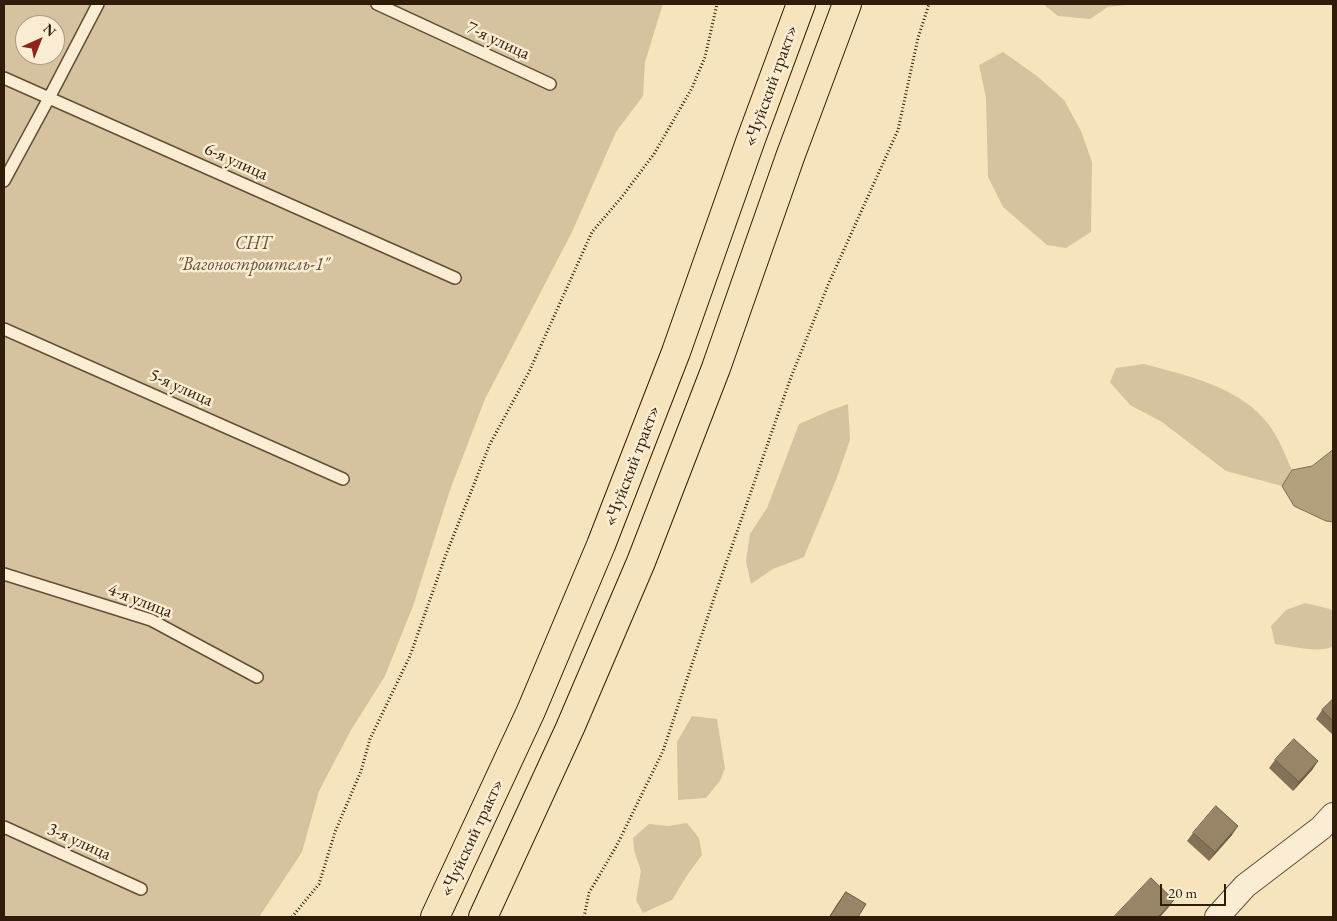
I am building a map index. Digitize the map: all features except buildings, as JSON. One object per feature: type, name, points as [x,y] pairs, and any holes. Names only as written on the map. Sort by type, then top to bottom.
[{"type":"highway","name":"«Чуйский тракт»","points":[[435,917],[531,711],[601,545],[676,352],[801,4]]},
{"type":"highway","points":[[483,917],[570,728],[640,562],[716,368],[790,157],[847,4]]},
{"type":"street","points":[[1217,917],[1245,886],[1321,828],[1333,815]]},
{"type":"lane","points":[[4,181],[98,4]]},
{"type":"lane","name":"7-я улица","points":[[377,4],[550,84]]},
{"type":"lane","name":"6-я улица","points":[[4,78],[455,278]]},
{"type":"lane","name":"5-я улица","points":[[4,329],[343,479]]},
{"type":"lane","name":"4-я улица","points":[[4,574],[151,620],[257,677]]},
{"type":"lane","name":"3-я улица","points":[[4,827],[141,889]]},
{"type":"path","points":[[292,917],[319,884],[335,832],[361,771],[370,739],[410,656],[445,557],[490,444],[529,372],[592,232],[621,198],[654,154],[692,88],[705,56],[717,4]]},
{"type":"path","points":[[584,917],[589,893],[617,845],[663,751],[791,376],[828,285],[898,130],[918,38],[929,4]]},
{"type":"green space","name":"СНТ \"Вагоностроитель-1\"","points":[[4,4],[663,4],[645,62],[643,96],[616,132],[572,232],[485,399],[450,490],[413,606],[385,676],[351,730],[319,791],[302,852],[259,917],[4,917]]},
{"type":"green space","points":[[1043,4],[1136,4],[1108,7],[1090,19],[1058,16]]},
{"type":"green space","points":[[1003,52],[1037,76],[1064,100],[1081,131],[1092,162],[1091,232],[1066,248],[1047,245],[1003,207],[988,177],[986,98],[979,65]]},
{"type":"green space","points":[[1144,364],[1178,373],[1229,392],[1257,412],[1276,435],[1292,470],[1282,486],[1226,471],[1162,422],[1130,405],[1110,382],[1116,368]]},
{"type":"green space","points":[[848,404],[850,440],[836,480],[804,557],[773,569],[751,584],[746,561],[750,534],[767,508],[799,424]]},
{"type":"green space","points":[[1305,603],[1330,609],[1333,612],[1333,646],[1313,649],[1275,644],[1271,626],[1286,610]]},
{"type":"green space","points":[[692,716],[717,719],[725,768],[720,781],[706,798],[678,800],[677,742]]},
{"type":"green space","points":[[687,823],[699,838],[702,855],[672,900],[643,913],[636,900],[641,871],[634,850],[633,838],[649,824],[668,826]]},
{"type":"shaded area","points":[[1333,450],[1333,522],[1326,521],[1294,506],[1282,486],[1292,470],[1312,466]]}]
